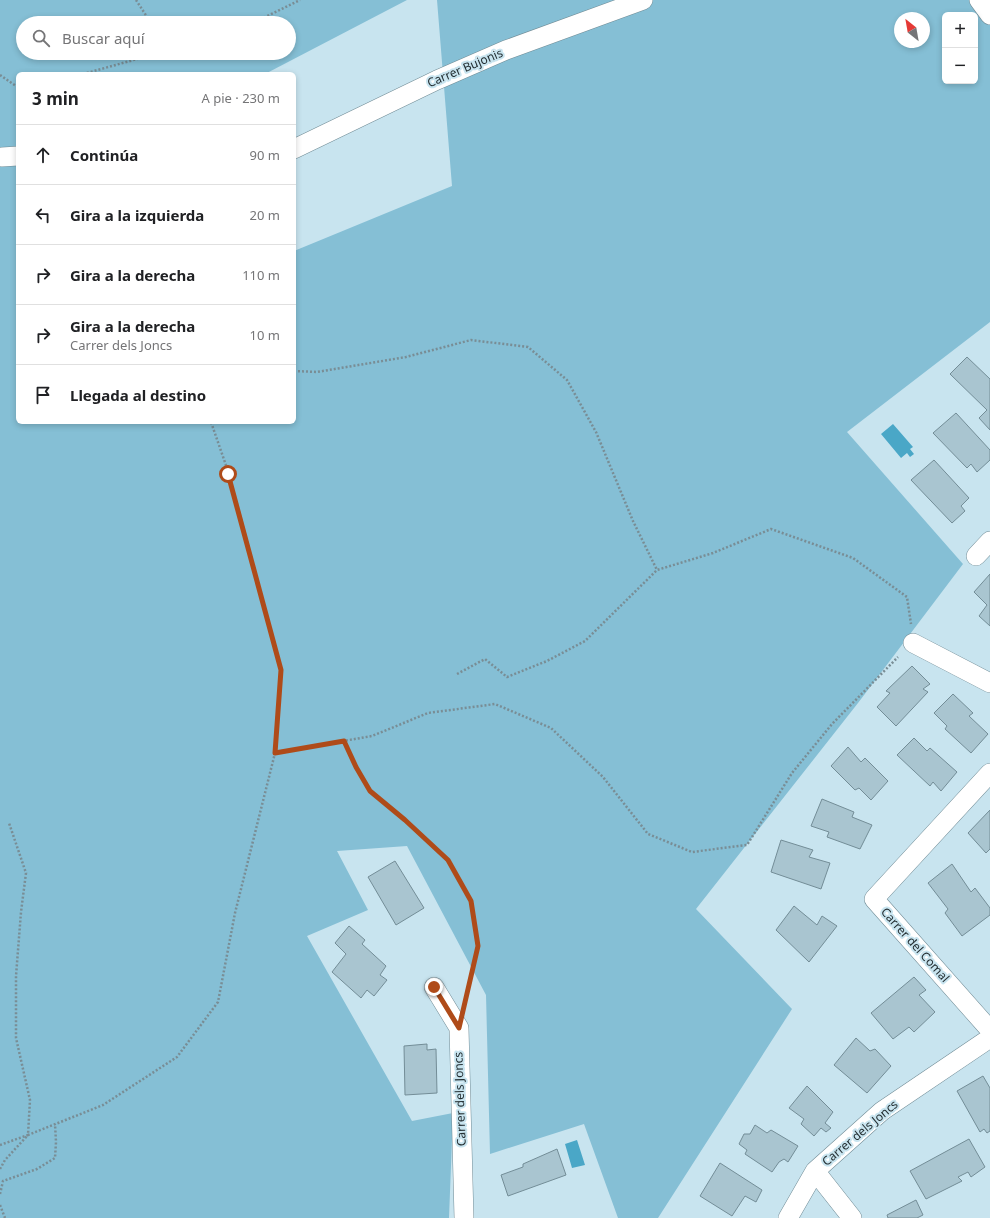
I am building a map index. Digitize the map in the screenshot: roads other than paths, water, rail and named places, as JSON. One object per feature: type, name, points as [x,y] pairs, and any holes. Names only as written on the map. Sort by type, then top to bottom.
[{"type":"street","name":"Carrer Bujonis","points":[[296,148],[437,80],[506,50],[643,0]]},
{"type":"street","points":[[978,0],[990,15]]},
{"type":"street","points":[[976,556],[990,541]]},
{"type":"street","points":[[913,643],[990,684]]},
{"type":"street","name":"Carrer del Comal","points":[[990,773],[874,899],[990,1030]]},
{"type":"street","name":"Carrer dels Joncs","points":[[434,987],[459,1028],[464,1218]]},
{"type":"street","name":"Carrer dels Joncs","points":[[788,1218],[815,1171],[882,1111],[990,1038]]},
{"type":"street","points":[[815,1171],[852,1218]]}]
